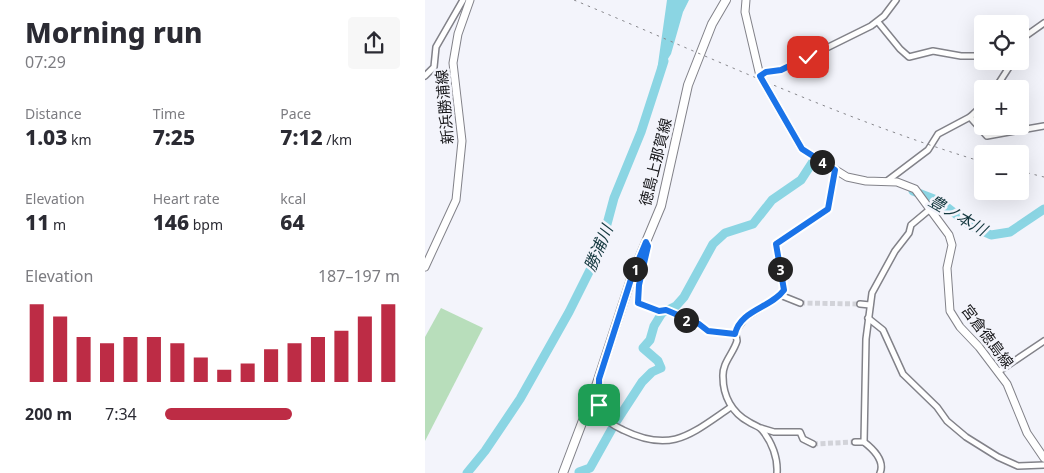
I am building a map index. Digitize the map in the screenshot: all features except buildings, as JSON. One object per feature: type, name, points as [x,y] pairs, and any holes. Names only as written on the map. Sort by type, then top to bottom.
[{"type":"main road","name":"新浜勝浦線","points":[[425,267],[456,200],[461,168],[461,121],[453,63],[458,34],[470,0]]},
{"type":"main road","name":"徳島上那賀線","points":[[563,473],[599,379],[633,273],[665,193],[688,85],[712,24],[726,0]]},
{"type":"main road","name":"宮倉徳島線","points":[[746,0],[745,12],[760,76],[802,149],[835,170],[854,179],[887,181],[915,189],[951,240],[947,268],[951,311],[960,327],[979,346],[1011,392],[1027,433],[1044,458]]},
{"type":"main road","points":[[425,257],[434,249]]},
{"type":"street","points":[[425,76],[434,67],[437,47],[463,0]]},
{"type":"street","points":[[760,76],[766,72],[781,70],[879,22],[896,0]]},
{"type":"street","points":[[879,22],[900,49],[909,57],[933,51],[961,56],[974,56]]},
{"type":"street","points":[[1029,34],[1044,23]]},
{"type":"street","points":[[887,181],[928,150],[938,134],[974,113]]},
{"type":"street","points":[[970,117],[987,136],[1044,126]]},
{"type":"street","points":[[735,334],[745,318],[781,295],[785,284],[776,244],[828,209],[835,170]]},
{"type":"street","points":[[864,442],[866,339],[870,305],[875,286],[895,251],[909,233],[911,225],[929,210]]},
{"type":"street","points":[[646,242],[648,246],[639,285],[638,303],[659,311],[666,310],[699,324],[708,331],[735,334]]},
{"type":"street","points":[[781,295],[800,303]]},
{"type":"street","points":[[860,304],[870,305]]},
{"type":"street","points":[[868,318],[883,330],[903,374],[937,407],[947,421],[966,437],[998,457],[1017,466],[1044,465]]},
{"type":"street","points":[[735,334],[737,340],[726,361],[722,375],[727,400],[731,407],[747,421],[761,428],[774,432],[801,432],[803,440],[813,444]]},
{"type":"street","points":[[998,372],[1044,341]]},
{"type":"street","points":[[599,379],[600,413],[610,423],[642,440],[670,441],[700,428],[731,407]]},
{"type":"street","points":[[761,428],[777,457],[777,473]]},
{"type":"street","points":[[855,442],[864,442],[871,448],[881,462],[882,468],[880,473]]},
{"type":"green space","points":[[441,308],[483,328],[425,441],[425,337]]},
{"type":"water","points":[[667,0],[689,0],[683,12],[671,54],[656,78]]},
{"type":"waterway","name":"勝浦川","points":[[467,473],[485,451],[520,399],[569,312],[600,250],[614,198],[641,132],[664,61]]},
{"type":"waterway","name":"豊ノ本川","points":[[579,472],[590,468],[614,425],[642,382],[652,372],[661,368],[658,361],[643,348],[650,340],[654,326],[662,313],[676,306],[684,297],[713,244],[725,233],[753,224],[772,200],[801,180],[814,160]]},
{"type":"waterway","name":"豊ノ本川","points":[[913,191],[939,201],[971,226],[991,235],[1010,232],[1044,209]]},
{"type":"tunnel","points":[[800,303],[860,304]]},
{"type":"tunnel","points":[[813,444],[855,442]]},
{"type":"railway","points":[[574,0],[827,107],[974,159]]},
{"type":"railway","points":[[1029,173],[1044,177]]},
{"type":"route","points":[[599,405],[599,379],[633,273],[646,242],[648,246],[637,296],[638,303],[659,311],[666,310],[688,321],[699,324],[708,331],[719,334],[735,334],[748,315],[781,295],[785,284],[775,249],[776,244],[828,209],[835,170],[802,149],[796,142],[788,124],[760,76],[766,72],[781,70],[808,57]]}]
